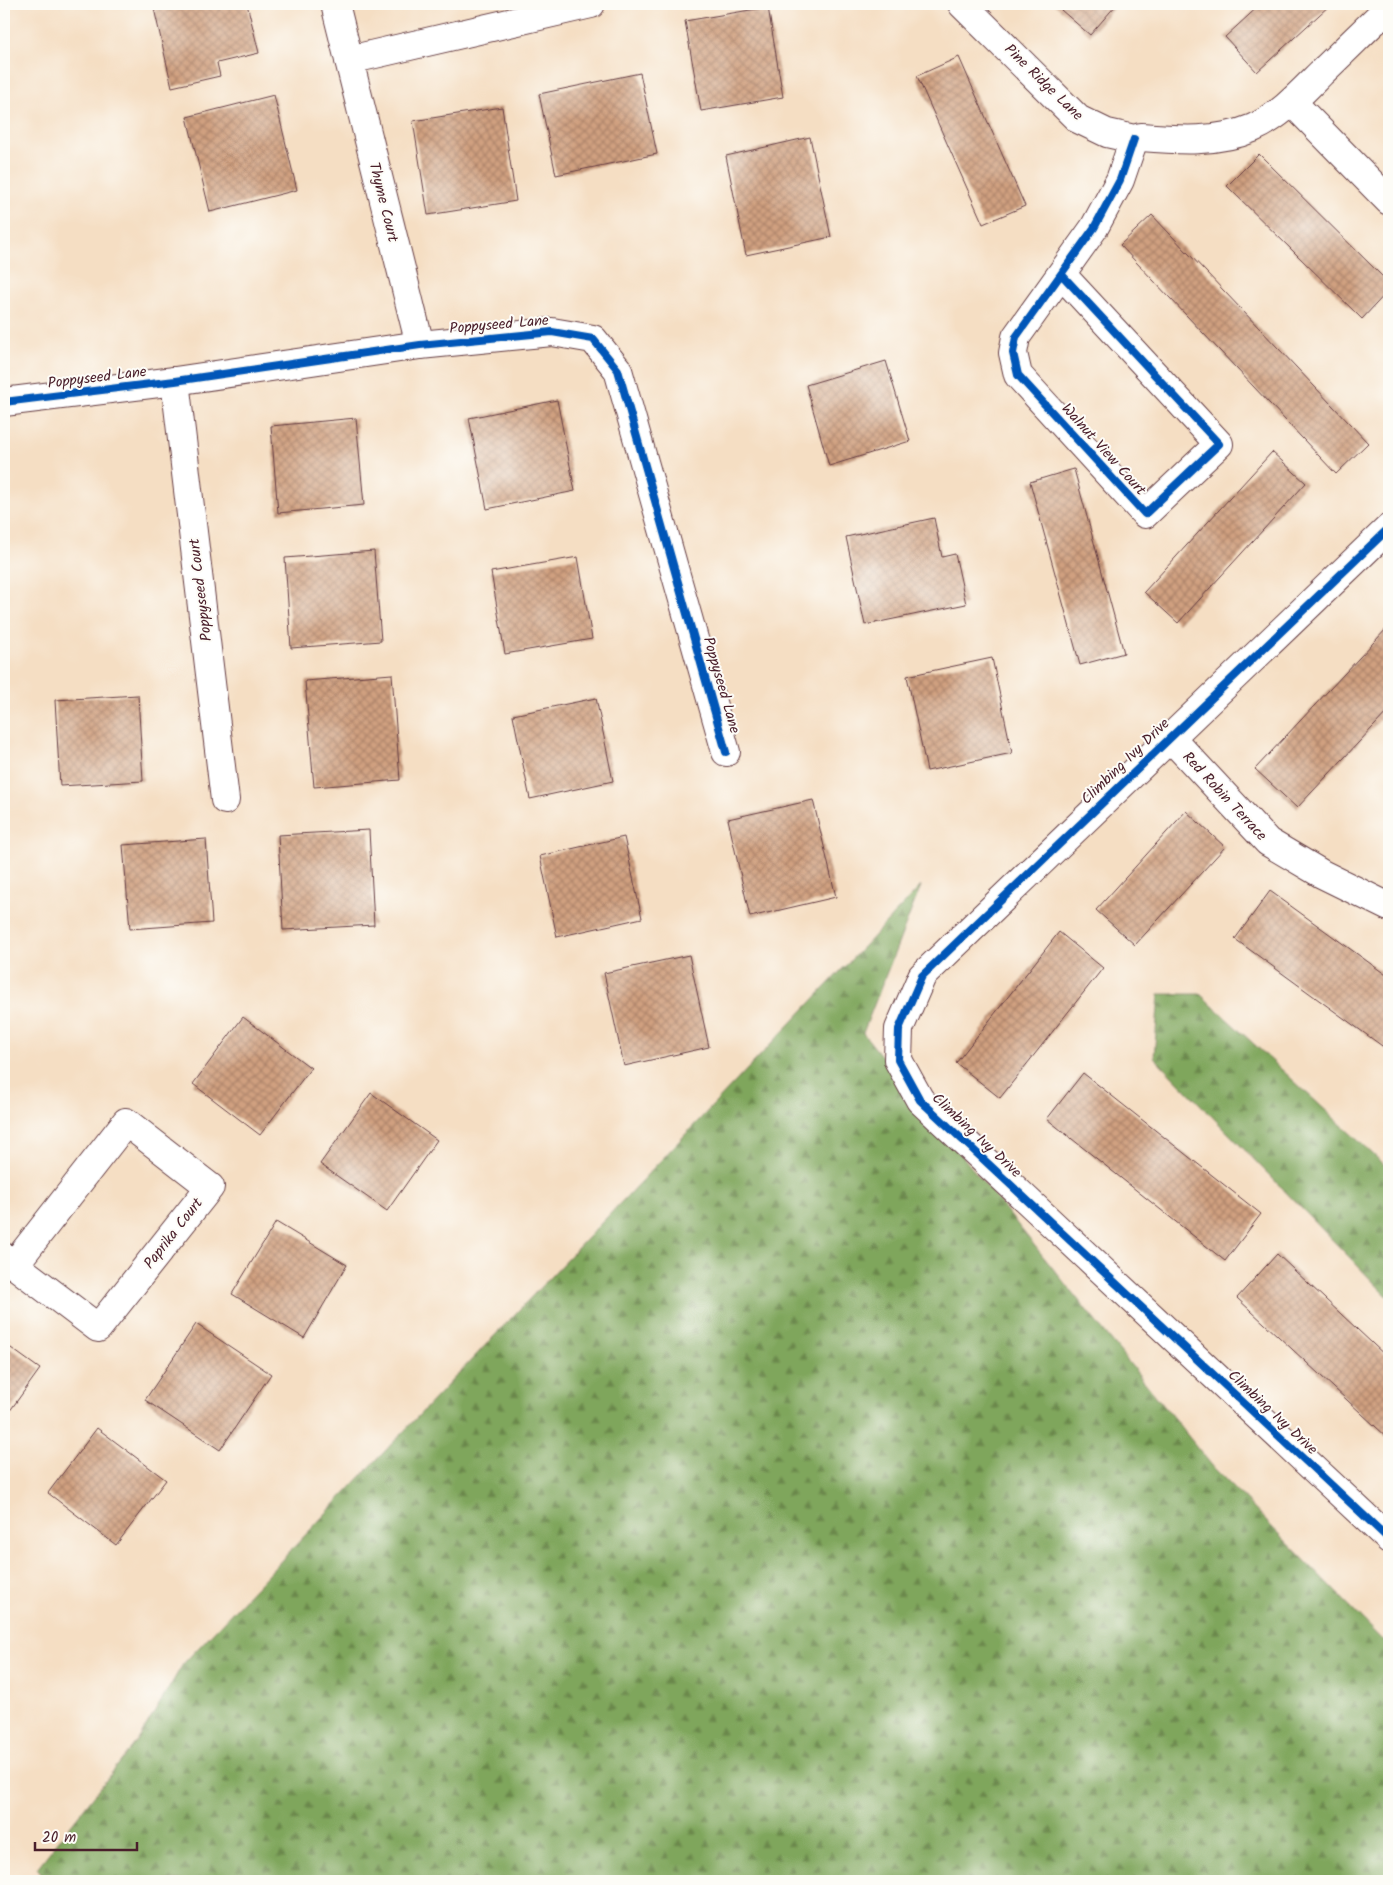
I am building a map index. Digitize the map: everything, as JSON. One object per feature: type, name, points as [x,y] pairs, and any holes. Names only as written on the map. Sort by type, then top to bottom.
[{"type":"street","name":"Thyme Court","points":[[335,4],[420,344]]},
{"type":"street","points":[[349,60],[592,4]]},
{"type":"street","name":"Pine Ridge Lane","points":[[962,4],[1078,119],[1107,134],[1134,139],[1141,137],[1183,140],[1231,134],[1252,128],[1272,117],[1292,102],[1385,20]]},
{"type":"street","points":[[1292,102],[1389,201]]},
{"type":"street","name":"Walnut View Court","points":[[1062,275],[1219,444],[1145,514],[1018,375],[1013,353],[1016,337],[1094,228],[1115,188],[1134,139]]},
{"type":"street","name":"Poppyseed Lane","points":[[4,402],[175,381],[420,344],[552,332],[593,339],[618,370],[726,752]]},
{"type":"street","name":"Poppyseed Court","points":[[175,381],[225,800]]},
{"type":"street","name":"Climbing Ivy Drive","points":[[1389,528],[1170,736],[922,976],[899,1029],[898,1060],[920,1100],[1389,1539]]},
{"type":"street","name":"Red Robin Terrace","points":[[1170,736],[1268,842],[1322,874],[1389,907]]},
{"type":"street","name":"Paprika Court","points":[[126,1122],[210,1187],[98,1328],[9,1261],[126,1122]]},
{"type":"green space","points":[[921,886],[863,1033],[1214,1468],[1389,1646],[1389,1881],[48,1881],[37,1868],[140,1737],[183,1664]]},
{"type":"green space","points":[[1159,994],[1200,994],[1389,1169],[1389,1298],[1154,1057]]},
{"type":"building","points":[[153,4],[247,4],[259,53],[217,63],[220,76],[172,87]]},
{"type":"building","points":[[1054,4],[1117,4],[1090,35]]},
{"type":"building","points":[[1261,4],[1331,4],[1257,72],[1225,37]]},
{"type":"building","points":[[768,7],[783,97],[701,111],[685,21]]},
{"type":"building","points":[[959,57],[1025,206],[983,224],[917,76]]},
{"type":"building","points":[[640,73],[657,154],[556,175],[539,94]]},
{"type":"building","points":[[274,95],[297,190],[210,212],[187,117]]},
{"type":"building","points":[[502,107],[516,201],[428,215],[413,121]]},
{"type":"building","points":[[810,137],[831,237],[746,255],[726,156]]},
{"type":"building","points":[[1259,154],[1389,283],[1389,290],[1362,319],[1227,186]]},
{"type":"building","points":[[1152,215],[1368,443],[1336,474],[1120,245]]},
{"type":"building","points":[[886,361],[910,441],[829,466],[806,385]]},
{"type":"building","points":[[557,400],[575,491],[487,509],[469,418]]},
{"type":"building","points":[[356,418],[364,505],[278,513],[271,426]]},
{"type":"building","points":[[1272,452],[1306,483],[1178,623],[1144,592]]},
{"type":"building","points":[[1074,469],[1124,653],[1080,665],[1030,482]]},
{"type":"building","points":[[934,518],[942,557],[955,554],[966,604],[865,625],[846,537]]},
{"type":"building","points":[[374,551],[381,641],[291,648],[285,558]]},
{"type":"building","points":[[578,557],[592,639],[505,654],[491,572]]},
{"type":"building","points":[[1389,626],[1389,710],[1297,808],[1255,769]]},
{"type":"building","points":[[992,658],[1012,753],[927,771],[907,676]]},
{"type":"building","points":[[392,674],[400,780],[314,787],[305,681]]},
{"type":"building","points":[[138,695],[143,781],[60,786],[55,700]]},
{"type":"building","points":[[596,698],[613,781],[530,799],[513,715]]},
{"type":"building","points":[[813,800],[836,897],[750,917],[728,819]]},
{"type":"building","points":[[1186,811],[1225,847],[1135,945],[1096,910]]},
{"type":"building","points":[[369,830],[374,925],[283,930],[278,835]]},
{"type":"building","points":[[624,837],[642,918],[557,937],[540,856]]},
{"type":"building","points":[[206,839],[212,923],[130,929],[123,845]]},
{"type":"building","points":[[1270,891],[1389,977],[1389,1051],[1235,939]]},
{"type":"building","points":[[1059,932],[1103,968],[1000,1098],[956,1063]]},
{"type":"building","points":[[689,955],[709,1047],[624,1066],[604,973]]},
{"type":"building","points":[[243,1017],[311,1068],[260,1135],[193,1084]]},
{"type":"building","points":[[1083,1073],[1261,1214],[1225,1261],[1047,1119]]},
{"type":"building","points":[[371,1093],[437,1140],[387,1211],[320,1164]]},
{"type":"building","points":[[276,1222],[347,1265],[304,1338],[232,1294]]},
{"type":"building","points":[[1277,1254],[1389,1359],[1389,1439],[1237,1298]]},
{"type":"building","points":[[196,1324],[271,1374],[220,1450],[145,1400]]},
{"type":"building","points":[[4,1343],[40,1369],[4,1419]]},
{"type":"building","points":[[97,1428],[166,1480],[116,1545],[48,1493]]},
{"type":"cycle path","points":[[1062,275],[1219,444],[1145,514],[1018,375],[1013,353],[1016,337],[1094,228],[1120,180],[1134,139]]},
{"type":"cycle path","points":[[4,402],[175,381],[420,345],[552,332],[593,339],[618,370],[726,752]]},
{"type":"cycle path","points":[[1389,528],[922,976],[899,1029],[898,1060],[920,1100],[1389,1539]]}]
